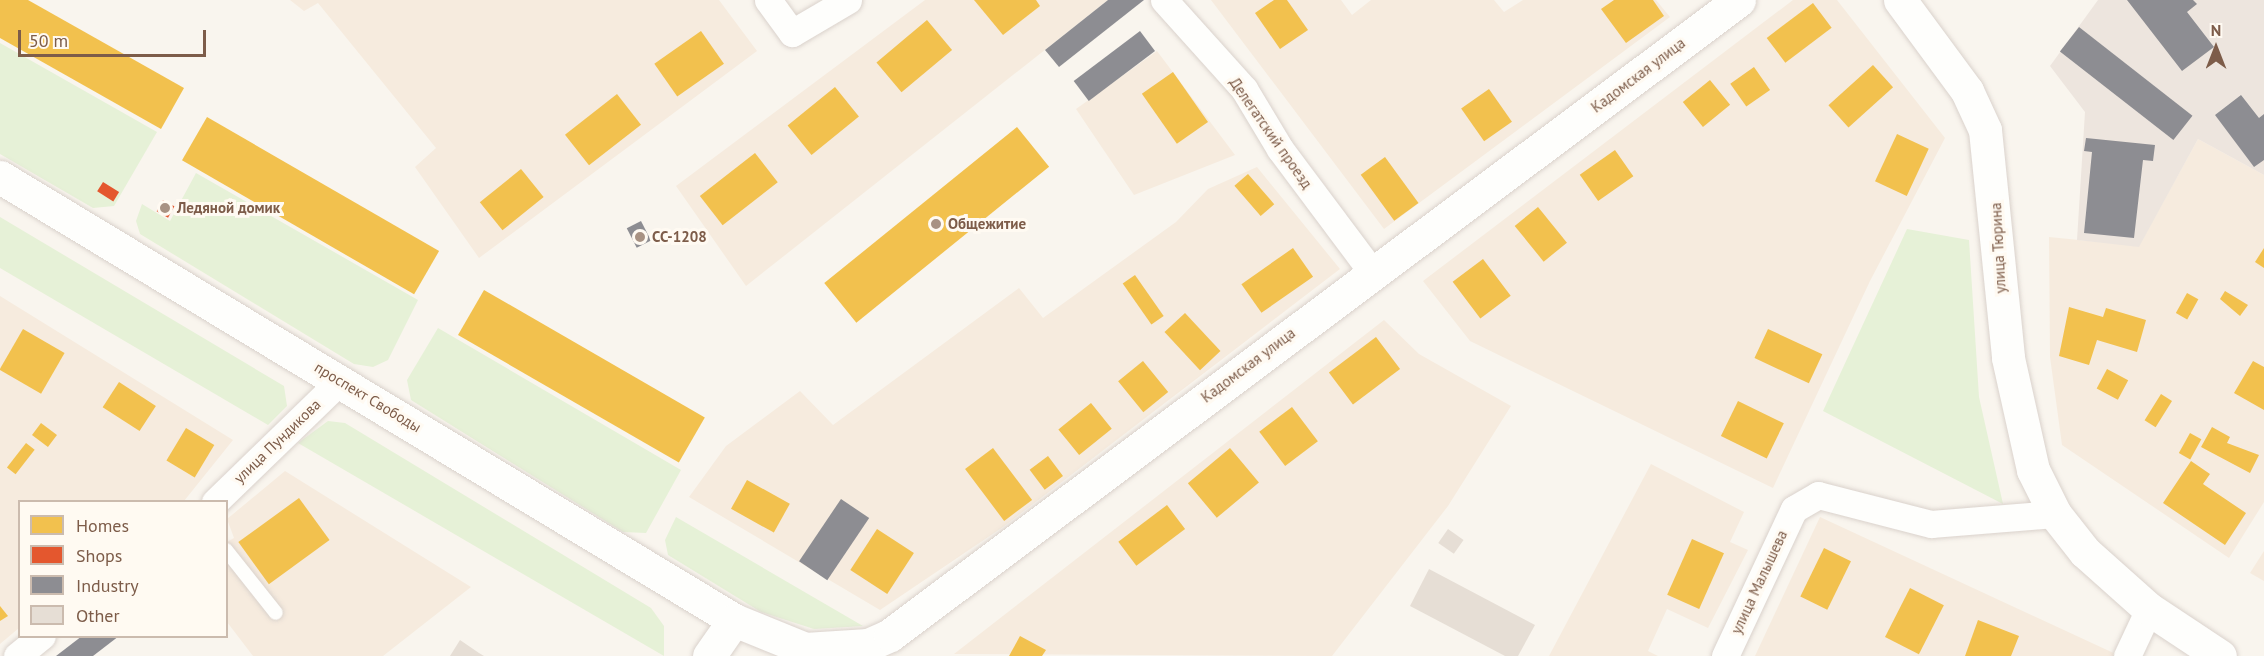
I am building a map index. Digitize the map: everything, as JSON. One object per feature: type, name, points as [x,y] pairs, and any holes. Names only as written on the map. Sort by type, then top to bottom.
[{"type":"street","points":[[768,0],[792,33],[848,0]]},
{"type":"street","name":"Делегатский проезд","points":[[1164,0],[1244,89],[1280,149],[1372,272]]},
{"type":"street","name":"Кадомская улица","points":[[734,620],[805,649],[877,650],[890,635],[1372,272],[1739,0]]},
{"type":"street","name":"улица Тюрина","points":[[1900,0],[1961,81],[1985,130],[2017,417],[2033,470],[2055,514],[2085,552],[2149,609],[2220,656]]},
{"type":"street","name":"проспект Свободы","points":[[0,177],[734,620]]},
{"type":"street","name":"улица Пундикова","points":[[216,500],[340,381]]},
{"type":"street","name":"улица Малышева","points":[[1725,656],[1794,509],[1818,495],[1931,524],[2055,514]]},
{"type":"street","points":[[2127,656],[2149,609]]},
{"type":"street","points":[[710,656],[734,620]]},
{"type":"street","points":[[17,656],[40,638]]},
{"type":"lane","points":[[228,553],[276,613]]},
{"type":"shaded area","points":[[290,0],[719,0],[757,51],[479,258],[415,167],[436,148],[318,3],[304,11]]},
{"type":"shaded area","points":[[925,0],[1108,0],[746,286],[676,186]]},
{"type":"shaded area","points":[[1211,0],[1341,0],[1352,15],[1371,0],[1494,0],[1504,12],[1523,0],[1656,0],[1670,17],[1384,229]]},
{"type":"shaded area","points":[[1793,0],[1837,0],[1945,138],[1870,281],[1773,488],[1470,341],[1423,281]]},
{"type":"shaded area","points":[[2098,0],[2264,0],[2264,175],[2198,139],[2139,247],[2077,240],[2085,112],[2050,66]]},
{"type":"shaded area","points":[[1157,51],[1235,155],[1134,195],[1076,109]]},
{"type":"shaded area","points":[[2198,139],[2264,175],[2264,502],[2229,558],[2062,445],[2050,357],[2049,237],[2139,246]]},
{"type":"shaded area","points":[[1257,167],[1340,269],[1003,527],[880,610],[689,497],[726,446],[800,391],[833,425],[1019,288],[1043,318],[1176,222],[1208,189]]},
{"type":"shaded area","points":[[0,296],[233,440],[185,500],[18,500],[18,629],[0,644]]},
{"type":"shaded area","points":[[1384,320],[1419,354],[1511,406],[1448,506],[1332,656],[954,654]]},
{"type":"shaded area","points":[[1651,464],[1744,512],[1730,542],[1748,550],[1708,628],[1667,609],[1648,651],[1658,656],[1549,656]]},
{"type":"shaded area","points":[[285,471],[471,587],[383,656],[253,656],[228,623],[228,541],[234,538],[228,518]]},
{"type":"shaded area","points":[[1820,517],[2120,656],[1755,656]]},
{"type":"shaded area","points":[[2264,551],[2264,581],[2250,573]]},
{"type":"green space","points":[[0,43],[157,132],[114,206],[93,208],[0,154]]},
{"type":"green space","points":[[196,173],[418,300],[388,360],[373,367],[354,364],[140,234],[136,221],[142,204],[170,221]]},
{"type":"green space","points":[[0,217],[284,386],[287,406],[268,425],[0,268]]},
{"type":"green space","points":[[1907,229],[1969,240],[1979,397],[2003,504],[1823,411]]},
{"type":"green space","points":[[438,328],[681,470],[646,533],[623,532],[411,400],[407,380]]},
{"type":"green space","points":[[328,421],[345,423],[651,608],[664,626],[664,656],[298,443]]},
{"type":"green space","points":[[676,517],[863,626],[814,629],[761,612],[668,555],[665,540]]},
{"type":"building: Homes","points":[[0,0],[28,0],[184,88],[161,129],[0,38]]},
{"type":"building: Homes","points":[[974,0],[1036,0],[1040,6],[1003,35]]},
{"type":"building: Homes","points":[[1274,0],[1287,0],[1308,30],[1280,49],[1255,13]]},
{"type":"building: Homes","points":[[1614,0],[1653,0],[1664,16],[1626,43],[1601,9]]},
{"type":"building: Homes","points":[[1813,3],[1832,28],[1785,63],[1767,38]]},
{"type":"building: Homes","points":[[927,20],[952,50],[902,92],[876,62]]},
{"type":"building: Homes","points":[[701,31],[724,64],[677,96],[654,64]]},
{"type":"building: Homes","points":[[1873,65],[1893,87],[1848,127],[1828,105]]},
{"type":"building: Homes","points":[[1754,67],[1770,90],[1746,107],[1730,84]]},
{"type":"building: Homes","points":[[1173,72],[1208,122],[1177,144],[1142,94]]},
{"type":"building: Homes","points":[[1710,80],[1730,105],[1703,127],[1683,102]]},
{"type":"building: Homes","points":[[835,87],[859,117],[812,155],[788,125]]},
{"type":"building: Homes","points":[[1489,89],[1512,122],[1484,141],[1461,109]]},
{"type":"building: Homes","points":[[617,94],[641,125],[589,165],[565,135]]},
{"type":"building: Homes","points":[[207,117],[439,251],[414,294],[182,160]]},
{"type":"building: Homes","name":"Общежитие","points":[[1017,127],[1049,167],[856,323],[824,283]]},
{"type":"building: Homes","points":[[1897,134],[1929,149],[1907,196],[1875,181]]},
{"type":"building: Homes","points":[[1615,150],[1633,176],[1598,201],[1580,175]]},
{"type":"building: Homes","points":[[755,153],[778,182],[723,225],[700,196]]},
{"type":"building: Homes","points":[[1385,157],[1419,203],[1394,221],[1361,175]]},
{"type":"building: Homes","points":[[521,169],[544,197],[502,230],[480,202]]},
{"type":"building: Homes","points":[[1248,174],[1274,204],[1261,216],[1234,186]]},
{"type":"building: Homes","points":[[1538,207],[1567,243],[1544,262],[1515,226]]},
{"type":"building: Homes","points":[[1293,248],[1313,277],[1261,313],[1241,284]]},
{"type":"building: Homes","points":[[2264,248],[2264,268],[2255,262]]},
{"type":"building: Homes","points":[[1483,259],[1511,296],[1480,319],[1453,282]]},
{"type":"building: Homes","points":[[1135,275],[1164,316],[1151,325],[1123,284]]},
{"type":"building: Homes","points":[[484,290],[705,418],[679,463],[458,335]]},
{"type":"building: Homes","points":[[2225,291],[2248,305],[2240,316],[2220,299]]},
{"type":"building: Homes","points":[[2187,293],[2198,299],[2187,319],[2176,313]]},
{"type":"building: Homes","points":[[2069,307],[2103,317],[2106,308],[2146,320],[2137,352],[2097,340],[2089,365],[2059,356]]},
{"type":"building: Homes","points":[[1185,313],[1220,351],[1200,370],[1165,332]]},
{"type":"building: Homes","points":[[23,329],[65,353],[41,394],[0,370]]},
{"type":"building: Homes","points":[[1768,329],[1822,354],[1809,383],[1754,358]]},
{"type":"building: Homes","points":[[1376,337],[1400,369],[1353,404],[1329,373]]},
{"type":"building: Homes","points":[[1143,361],[1168,392],[1143,412],[1118,381]]},
{"type":"building: Homes","points":[[2253,361],[2264,367],[2264,410],[2234,393]]},
{"type":"building: Homes","points":[[2107,369],[2128,380],[2118,400],[2097,388]]},
{"type":"building: Homes","points":[[119,382],[156,406],[140,431],[103,407]]},
{"type":"building: Homes","points":[[2161,394],[2172,401],[2156,427],[2145,420]]},
{"type":"building: Homes","points":[[1738,401],[1784,423],[1767,458],[1721,436]]},
{"type":"building: Homes","points":[[1091,403],[1112,429],[1079,455],[1058,429]]},
{"type":"building: Homes","points":[[1292,407],[1318,441],[1285,466],[1259,432]]},
{"type":"building: Homes","points":[[41,423],[57,435],[48,447],[32,435]]},
{"type":"building: Homes","points":[[2212,427],[2230,437],[2227,443],[2259,455],[2250,473],[2201,447]]},
{"type":"building: Homes","points":[[186,428],[214,445],[195,478],[166,461]]},
{"type":"building: Homes","points":[[2190,433],[2201,439],[2190,459],[2179,453]]},
{"type":"building: Homes","points":[[26,443],[35,450],[16,474],[7,467]]},
{"type":"building: Homes","points":[[993,448],[1032,500],[1004,521],[965,469]]},
{"type":"building: Homes","points":[[1230,448],[1259,482],[1217,518],[1188,483]]},
{"type":"building: Homes","points":[[1048,456],[1063,476],[1045,490],[1030,470]]},
{"type":"building: Homes","points":[[2191,461],[2210,474],[2203,484],[2246,513],[2225,545],[2163,503]]},
{"type":"building: Homes","points":[[747,480],[790,504],[774,533],[731,509]]},
{"type":"building: Homes","points":[[299,498],[330,540],[269,584],[238,542]]},
{"type":"building: Homes","points":[[1167,505],[1185,529],[1136,566],[1118,542]]},
{"type":"building: Homes","points":[[877,529],[914,553],[887,594],[850,570]]},
{"type":"building: Homes","points":[[1692,539],[1724,553],[1699,609],[1667,595]]},
{"type":"building: Homes","points":[[1824,548],[1851,561],[1827,610],[1800,597]]},
{"type":"building: Homes","points":[[1910,588],[1944,605],[1919,654],[1885,637]]},
{"type":"building: Homes","points":[[0,606],[8,616],[0,621]]},
{"type":"building: Homes","points":[[1978,620],[2019,636],[2011,656],[1965,656]]},
{"type":"building: Homes","points":[[1020,636],[1046,650],[1042,656],[1009,656]]},
{"type":"building: Shops","points":[[103,182],[119,192],[113,201],[97,191]]},
{"type":"building: Shops","name":"Ледяной домик","points":[[163,200],[174,206],[168,218],[157,211]]},
{"type":"building: Industry","points":[[1108,0],[1144,0],[1059,67],[1045,50]]},
{"type":"building: Industry","points":[[2127,0],[2193,0],[2197,4],[2187,12],[2214,47],[2182,71]]},
{"type":"building: Industry","points":[[2079,27],[2192,116],[2173,140],[2060,51]]},
{"type":"building: Industry","points":[[1140,31],[1155,51],[1089,101],[1074,81]]},
{"type":"building: Industry","points":[[2241,95],[2259,118],[2264,114],[2264,160],[2254,167],[2215,115]]},
{"type":"building: Industry","points":[[2086,138],[2155,145],[2153,161],[2143,160],[2134,238],[2084,233],[2092,152],[2084,151]]},
{"type":"building: Industry","name":"СС-1208","points":[[641,221],[651,241],[637,248],[627,228]]},
{"type":"building: Industry","points":[[841,499],[869,518],[827,580],[799,561]]},
{"type":"building: Industry","points":[[79,638],[116,638],[93,656],[56,656]]},
{"type":"building: Other","points":[[1448,529],[1464,540],[1454,554],[1438,543]]},
{"type":"building: Other","points":[[1429,569],[1535,625],[1518,656],[1505,656],[1410,606]]},
{"type":"building: Other","points":[[460,640],[479,653],[484,656],[450,656]]},
{"type":"place","name":"Ледяной домик","points":[[165,208]]},
{"type":"place","name":"Общежитие","points":[[936,224]]},
{"type":"place","name":"СС-1208","points":[[640,237]]}]
